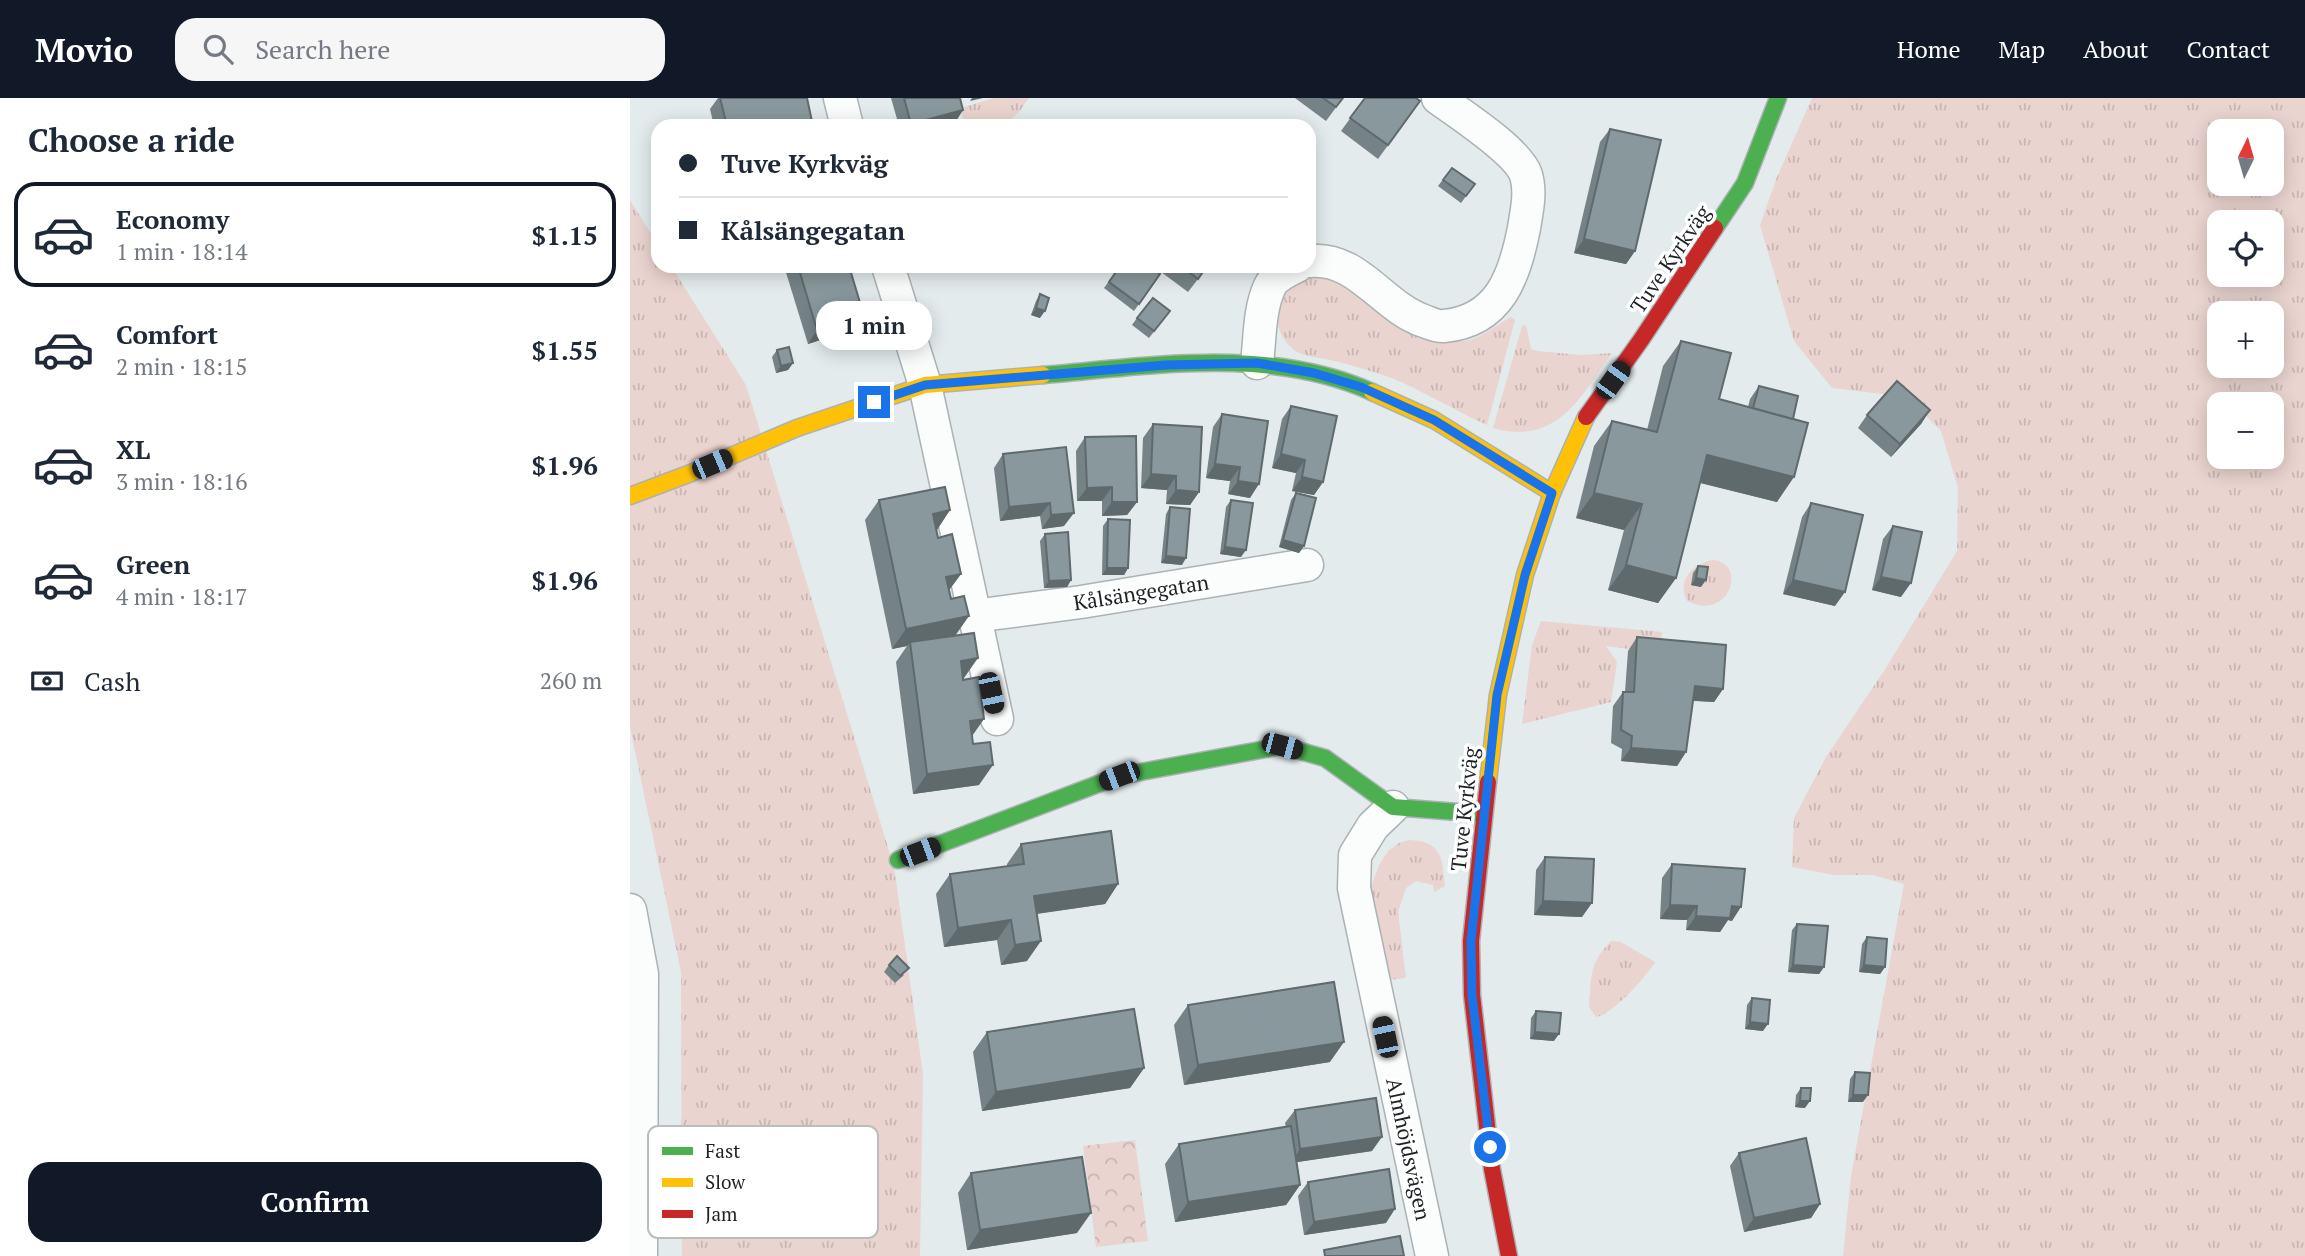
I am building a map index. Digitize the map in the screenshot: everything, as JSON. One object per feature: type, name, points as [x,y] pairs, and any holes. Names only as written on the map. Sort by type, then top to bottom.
[{"type":"street","points":[[840,98],[845,119]]},
{"type":"street","points":[[1316,260],[1336,263],[1356,273],[1412,317],[1442,327],[1471,321],[1487,310],[1505,290],[1522,240],[1529,199],[1525,173],[1514,157],[1438,98]]},
{"type":"street","name":"Tuve Kyrkväg","points":[[1509,1256],[1492,1169],[1472,995],[1471,941],[1497,695],[1525,575],[1552,493],[1585,419],[1745,183],[1778,98]]},
{"type":"street","points":[[890,273],[925,385],[997,719]]},
{"type":"street","points":[[1257,363],[1262,317],[1270,285],[1283,273]]},
{"type":"street","points":[[630,496],[691,474],[797,428],[925,385],[1166,365],[1257,363],[1314,373],[1361,387],[1434,420],[1552,493]]},
{"type":"street","name":"Kålsängegatan","points":[[974,616],[1081,602],[1307,565]]},
{"type":"street","points":[[898,860],[1119,776],[1282,746],[1325,758],[1393,807],[1484,814]]},
{"type":"street","name":"Almhöjdsvägen","points":[[1393,807],[1373,826],[1355,855],[1354,888],[1432,1256]]},
{"type":"street","points":[[630,910],[642,974],[641,1256]]},
{"type":"green space","points":[[994,98],[1029,98],[1012,119],[963,119],[961,108]]},
{"type":"green space","points":[[1812,98],[2305,98],[2305,1256],[1843,1256],[1851,1176],[1904,884],[1873,875],[1834,875],[1792,867],[1794,818],[1826,757],[1884,671],[1957,551],[1958,488],[1941,431],[1907,397],[1832,388],[1794,341],[1760,225],[1777,177]]},
{"type":"green space","points":[[630,200],[651,234],[651,273],[675,273],[746,385],[894,867],[923,1074],[920,1256],[682,1256],[682,1238],[878,1238],[878,1126],[682,1126],[681,972],[630,727]]},
{"type":"green space","points":[[1312,275],[1337,280],[1393,322],[1424,337],[1470,340],[1511,317],[1515,320],[1487,425],[1393,379],[1294,350],[1279,329],[1279,307],[1290,287]]},
{"type":"green space","points":[[1526,325],[1531,349],[1537,351],[1581,355],[1612,353],[1577,401],[1550,424],[1534,430],[1515,432],[1493,428],[1522,326]]},
{"type":"green space","points":[[1714,560],[1725,564],[1730,572],[1729,591],[1713,604],[1701,606],[1687,601],[1684,593],[1685,579],[1700,564]]},
{"type":"green space","points":[[1541,621],[1662,632],[1661,644],[1639,644],[1629,649],[1606,646],[1617,662],[1611,702],[1522,724],[1532,645]]},
{"type":"green space","points":[[1409,840],[1429,844],[1439,853],[1445,886],[1434,892],[1433,885],[1416,881],[1406,888],[1398,912],[1406,978],[1388,980],[1371,887],[1379,865],[1388,851]]},
{"type":"green space","points":[[1611,941],[1621,942],[1655,962],[1619,1003],[1596,1017],[1589,1007],[1592,971],[1598,957]]},
{"type":"green space","points":[[1135,1140],[1148,1241],[1096,1247],[1083,1146]]},
{"type":"building","points":[[720,98],[807,98],[812,119],[725,119]]},
{"type":"building","points":[[904,98],[960,98],[963,110],[930,119],[910,119]]},
{"type":"building","points":[[1323,98],[1343,98],[1336,107]]},
{"type":"building","points":[[1365,98],[1416,98],[1420,101],[1388,145],[1350,118]]},
{"type":"building","points":[[1610,129],[1661,140],[1635,251],[1584,239]]},
{"type":"building","points":[[1452,168],[1475,184],[1466,196],[1443,180]]},
{"type":"building","points":[[800,273],[851,273],[864,316],[817,330]]},
{"type":"building","points":[[1115,273],[1160,274],[1139,304],[1109,282]]},
{"type":"building","points":[[1190,273],[1202,273],[1198,279]]},
{"type":"building","points":[[1040,294],[1049,298],[1045,311],[1036,308]]},
{"type":"building","points":[[1153,298],[1170,311],[1154,331],[1137,318]]},
{"type":"building","points":[[1681,341],[1731,353],[1719,399],[1808,423],[1794,477],[1707,455],[1676,578],[1626,565],[1642,504],[1594,493],[1612,421],[1657,432]]},
{"type":"building","points":[[789,347],[793,363],[781,366],[777,350]]},
{"type":"building","points":[[1897,381],[1930,410],[1900,444],[1867,415]]},
{"type":"building","points":[[1759,386],[1798,396],[1793,419],[1753,408]]},
{"type":"building","points":[[1291,406],[1337,416],[1323,482],[1302,477],[1305,460],[1281,454]]},
{"type":"building","points":[[1222,414],[1268,421],[1259,484],[1238,481],[1240,467],[1215,464]]},
{"type":"building","points":[[1153,424],[1202,427],[1199,492],[1176,490],[1176,476],[1151,474]]},
{"type":"building","points":[[1136,436],[1137,502],[1112,502],[1112,487],[1087,488],[1085,437]]},
{"type":"building","points":[[1066,447],[1074,513],[1051,515],[1050,503],[1009,507],[1003,454]]},
{"type":"building","points":[[945,487],[950,510],[933,514],[938,538],[952,534],[961,574],[946,577],[951,599],[964,596],[969,616],[906,629],[879,500]]},
{"type":"building","points":[[1296,493],[1316,498],[1304,546],[1283,540]]},
{"type":"building","points":[[1231,500],[1253,503],[1246,550],[1225,547]]},
{"type":"building","points":[[1811,503],[1863,515],[1845,592],[1793,580]]},
{"type":"building","points":[[1170,507],[1190,509],[1186,558],[1166,556]]},
{"type":"building","points":[[1108,519],[1130,520],[1128,568],[1107,568]]},
{"type":"building","points":[[1893,526],[1922,532],[1911,583],[1881,577]]},
{"type":"building","points":[[1068,532],[1071,580],[1049,581],[1045,534]]},
{"type":"building","points":[[1698,566],[1708,567],[1706,580],[1696,578]]},
{"type":"building","points":[[974,633],[978,658],[961,661],[963,680],[979,677],[984,719],[970,721],[973,744],[990,742],[993,765],[927,774],[910,642]]},
{"type":"building","points":[[1637,637],[1726,645],[1723,689],[1695,686],[1686,752],[1631,748],[1632,736],[1621,730],[1623,692],[1634,692]]},
{"type":"building","points":[[1111,831],[1118,884],[1034,896],[1041,941],[1015,945],[1011,920],[958,928],[950,874],[1024,864],[1021,844]]},
{"type":"building","points":[[1545,857],[1594,859],[1592,903],[1543,901]]},
{"type":"building","points":[[1672,864],[1745,869],[1741,907],[1732,906],[1730,918],[1696,916],[1697,906],[1670,905]]},
{"type":"building","points":[[1797,924],[1828,926],[1824,967],[1793,965]]},
{"type":"building","points":[[1867,937],[1887,939],[1885,967],[1864,965]]},
{"type":"building","points":[[897,956],[909,968],[900,976],[889,965]]},
{"type":"building","points":[[1334,982],[1344,1042],[1198,1065],[1188,1005]]},
{"type":"building","points":[[1752,998],[1770,1000],[1768,1024],[1750,1022]]},
{"type":"building","points":[[1134,1009],[1144,1068],[996,1092],[987,1032]]},
{"type":"building","points":[[1536,1011],[1561,1013],[1559,1034],[1535,1032]]},
{"type":"building","points":[[1855,1072],[1870,1073],[1868,1095],[1853,1095]]},
{"type":"building","points":[[1801,1088],[1811,1088],[1810,1101],[1800,1101]]},
{"type":"building","points":[[1376,1098],[1382,1137],[1300,1149],[1295,1110]]},
{"type":"building","points":[[1291,1126],[1300,1185],[1188,1202],[1179,1144]]},
{"type":"building","points":[[1806,1138],[1820,1204],[1754,1218],[1739,1153]]},
{"type":"building","points":[[1082,1157],[1091,1213],[980,1230],[971,1173]]},
{"type":"building","points":[[1389,1169],[1395,1209],[1314,1222],[1308,1182]]},
{"type":"building","points":[[1400,1236],[1404,1256],[1325,1256],[1324,1250]]},
{"type":"traffic: fast","points":[[1715,228],[1745,183],[1778,98]]},
{"type":"traffic: fast","points":[[1043,375],[1168,364],[1252,364],[1333,378],[1372,392]]},
{"type":"traffic: fast","points":[[898,860],[1119,776],[1282,746],[1325,758],[1393,807],[1484,814]]},
{"type":"traffic: slow","points":[[630,496],[797,428],[925,385],[1043,375]]},
{"type":"traffic: slow","points":[[1372,392],[1434,420],[1552,493]]},
{"type":"traffic: slow","points":[[1488,782],[1498,695],[1525,575],[1552,493],[1586,417]]},
{"type":"traffic: jam","points":[[1586,417],[1715,228]]},
{"type":"traffic: jam","points":[[1488,782],[1471,941],[1472,995],[1492,1169],[1509,1256]]},
{"type":"route","points":[[874,402],[925,385],[1166,365],[1257,363],[1314,373],[1361,387],[1434,420],[1552,493],[1525,575],[1497,695],[1471,941],[1472,995],[1490,1147]]}]
